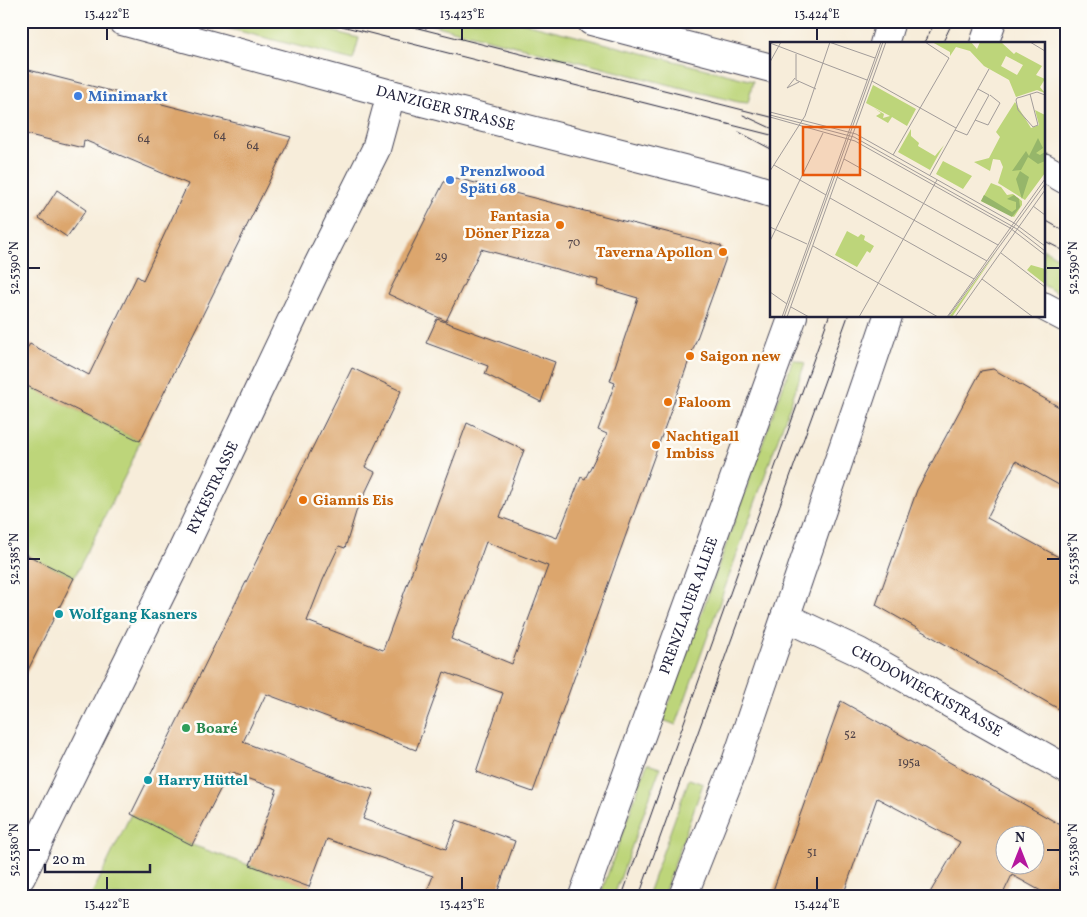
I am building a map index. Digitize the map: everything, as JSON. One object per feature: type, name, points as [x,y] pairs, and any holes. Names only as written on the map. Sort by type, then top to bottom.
[{"type":"main road","name":"DANZIGER STRASSE","points":[[122,21],[391,94],[770,193]]},
{"type":"main road","points":[[591,21],[770,68]]},
{"type":"main road","points":[[885,42],[892,21]]},
{"type":"main road","points":[[985,42],[992,21]]},
{"type":"main road","name":"RYKESTRASSE","points":[[21,877],[183,549],[321,258],[376,149],[391,94]]},
{"type":"main road","points":[[1044,168],[1066,180]]},
{"type":"main road","points":[[1044,307],[1066,318]]},
{"type":"main road","name":"PRENZLAUER ALLEE","points":[[583,896],[791,318]]},
{"type":"main road","points":[[683,896],[736,762],[887,318]]},
{"type":"main road","name":"CHODOWIECKISTRASSE","points":[[785,617],[866,655],[1066,769]]},
{"type":"green space","points":[[199,21],[292,21],[359,38],[353,60]]},
{"type":"green space","points":[[417,21],[517,21],[753,81],[748,103],[738,102]]},
{"type":"green space","points":[[1044,250],[1066,262],[1066,298],[1044,286]]},
{"type":"green space","points":[[793,359],[805,363],[676,725],[663,720]]},
{"type":"green space","points":[[26,385],[140,441],[131,464],[74,578],[21,552],[21,393]]},
{"type":"green space","points":[[647,764],[660,768],[614,896],[600,896]]},
{"type":"green space","points":[[689,779],[703,784],[663,896],[647,896]]},
{"type":"green space","points":[[131,814],[192,845],[331,894],[330,896],[91,896]]},
{"type":"building","points":[[21,68],[291,137],[140,441],[21,383],[21,357],[30,344],[89,375],[137,276],[143,280],[188,184],[84,140],[83,148],[21,133]]},
{"type":"building","points":[[456,178],[721,246],[726,258],[533,792],[476,772],[503,693],[444,672],[416,750],[266,694],[243,742],[345,781],[374,790],[363,819],[446,849],[457,820],[515,841],[496,896],[425,896],[433,876],[327,839],[309,887],[250,865],[277,789],[229,772],[192,845],[131,814],[352,368],[401,391],[365,467],[375,472],[356,512],[345,548],[339,546],[307,621],[383,650],[467,423],[524,450],[500,517],[557,538],[581,477],[585,479],[607,434],[598,430],[615,383],[610,381],[638,298],[597,286],[598,280],[481,249],[446,321],[388,294],[444,182]],"holes":[[[486,542],[548,566],[512,664],[451,639]]]},
{"type":"building","points":[[57,190],[86,210],[67,237],[39,218]]},
{"type":"building","points":[[437,319],[555,362],[541,402],[485,374],[488,366],[426,343]]},
{"type":"building","points":[[993,369],[1066,411],[1066,489],[1016,461],[987,518],[1066,561],[1066,713],[876,605],[917,490],[981,371]]},
{"type":"building","points":[[21,552],[74,578],[21,684]]},
{"type":"building","points":[[841,701],[1066,828],[1066,896],[1050,896],[1012,875],[1002,896],[928,896],[960,842],[877,798],[843,896],[771,896]]},
{"type":"tram line","points":[[322,21],[770,135]]},
{"type":"tram line","points":[[390,21],[770,117]]},
{"type":"tram line","points":[[924,42],[936,21]]},
{"type":"tram line","points":[[943,42],[953,21]]},
{"type":"tram line","points":[[743,115],[770,128]]},
{"type":"tram line","points":[[739,132],[770,148]]},
{"type":"tram line","points":[[1044,220],[1066,232]]},
{"type":"tram line","points":[[1044,241],[1066,252]]},
{"type":"tram line","points":[[622,896],[828,318]]},
{"type":"tram line","points":[[639,896],[847,318]]},
{"type":"place","name":"Minimarkt","points":[[78,96]]},
{"type":"place","name":"Prenzlwood Späti 68","points":[[450,180]]},
{"type":"place","name":"Fantasia Döner Pizza","points":[[560,225]]},
{"type":"place","name":"Taverna Apollon","points":[[723,252]]},
{"type":"place","name":"Saigon new","points":[[690,356]]},
{"type":"place","name":"Faloom","points":[[668,402]]},
{"type":"place","name":"Nachtigall Imbiss","points":[[656,445]]},
{"type":"place","name":"Giannis Eis","points":[[303,500]]},
{"type":"place","name":"Wolfgang Kasners","points":[[59,614]]},
{"type":"place","name":"Boaré","points":[[186,728]]},
{"type":"place","name":"Harry Hüttel","points":[[148,780]]}]
